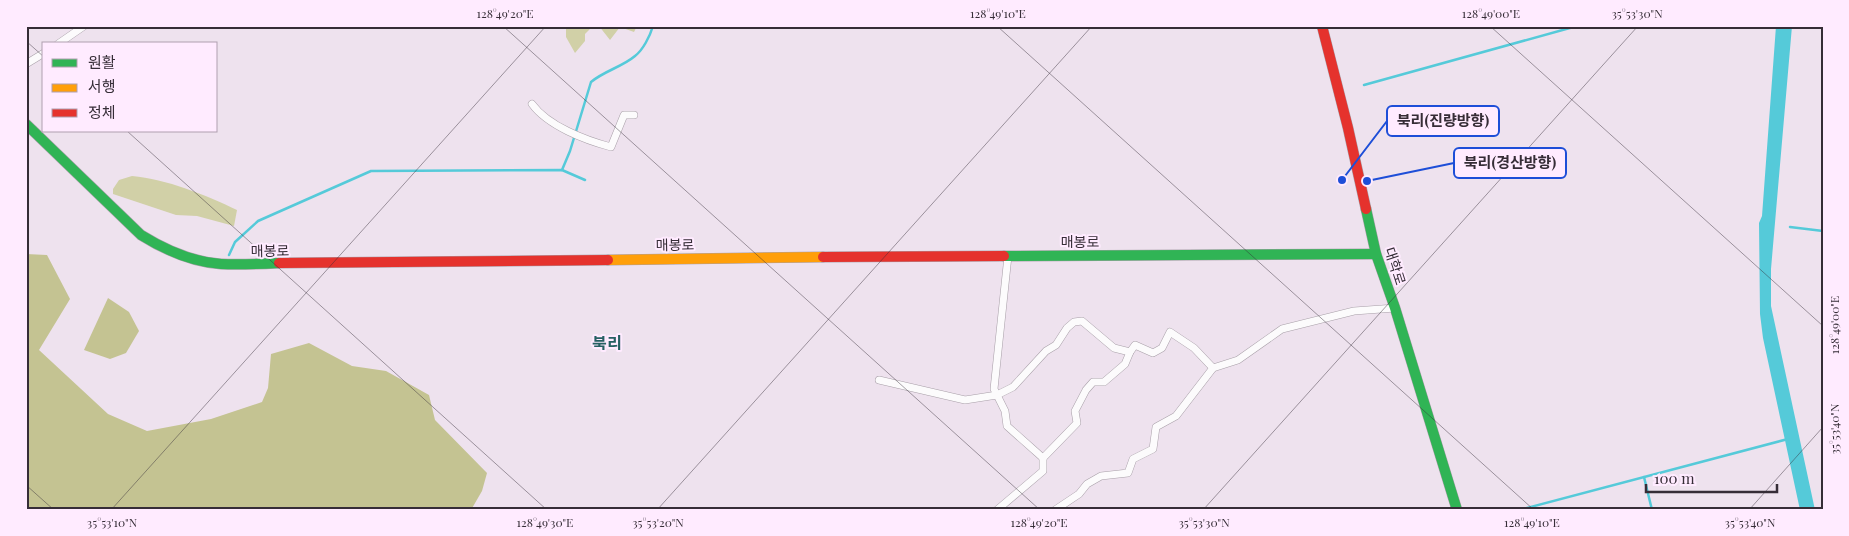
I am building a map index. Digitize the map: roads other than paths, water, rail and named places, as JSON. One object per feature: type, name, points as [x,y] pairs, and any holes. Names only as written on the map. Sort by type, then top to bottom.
[{"type":"street","points":[[61,42],[84,26]]},
{"type":"street","name":"대학로","points":[[1322,26],[1348,128],[1376,254],[1395,308],[1457,510]]},
{"type":"street","points":[[26,64],[42,54]]},
{"type":"street","points":[[532,104],[539,114],[577,136],[611,147],[624,115],[634,116]]},
{"type":"street","name":"매봉로","points":[[26,124],[72,170],[153,243],[178,255],[221,264],[1376,254]]},
{"type":"street","points":[[1008,256],[994,389],[1005,411],[1008,426],[1044,458]]},
{"type":"street","points":[[1055,510],[1079,494],[1087,484],[1101,476],[1128,473],[1133,459],[1153,449],[1156,427],[1176,416],[1213,368],[1238,360],[1282,329],[1354,311],[1395,308]]},
{"type":"street","points":[[878,380],[964,400],[997,395],[1013,387],[1046,351],[1056,345],[1067,328],[1074,322],[1082,321],[1114,348],[1130,352]]},
{"type":"street","points":[[997,510],[1007,506],[1043,471],[1044,458],[1077,424],[1075,411],[1086,390],[1093,382],[1104,382],[1125,364],[1135,345],[1154,353],[1162,348],[1170,332],[1194,348],[1213,368]]},
{"type":"water","points":[[1776,26],[1792,26],[1771,269],[1771,306],[1815,510],[1800,510],[1763,338],[1760,314],[1759,223],[1762,216]]},
{"type":"waterway","points":[[562,170],[570,151],[591,82],[630,60],[638,53],[646,42],[653,26]]},
{"type":"waterway","points":[[1364,85],[1577,26]]},
{"type":"waterway","points":[[229,255],[235,242],[258,221],[371,171],[562,170],[585,180]]},
{"type":"waterway","points":[[1790,227],[1823,231]]},
{"type":"waterway","points":[[1519,510],[1788,439]]},
{"type":"waterway","points":[[1644,477],[1652,510]]},
{"type":"place","name":"북리(진량방향)","points":[[1342,180]]},
{"type":"place","name":"북리(경산방향)","points":[[1367,181]]},
{"type":"district","name":"북리","points":[[607,343]]}]
